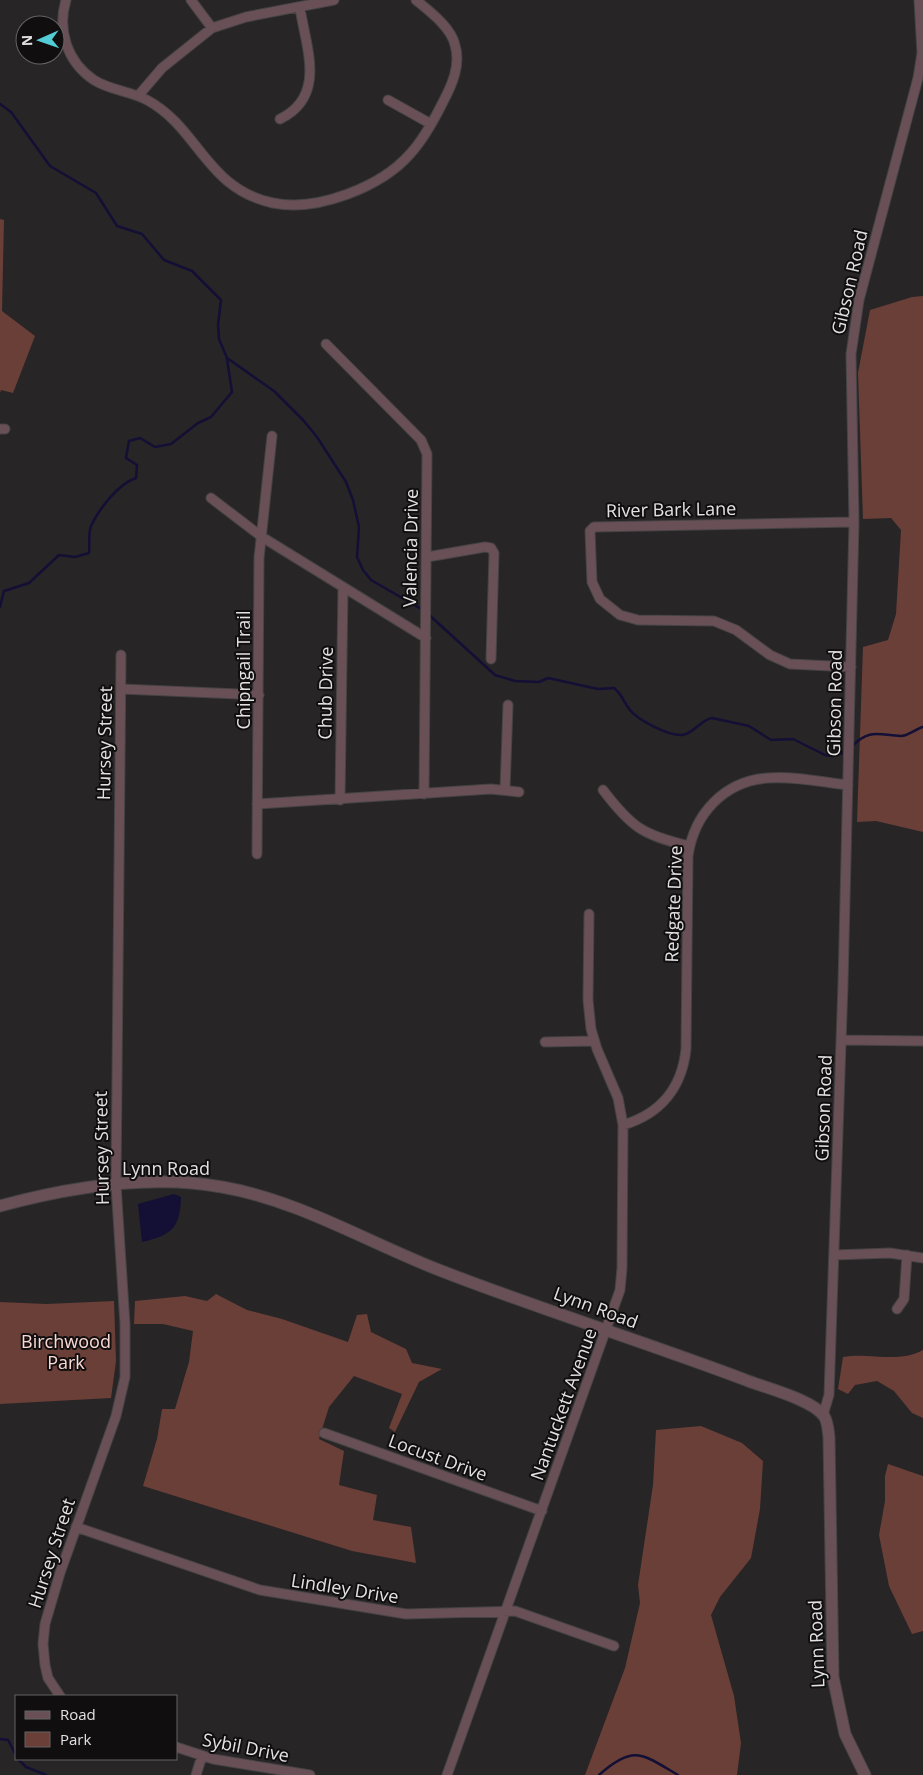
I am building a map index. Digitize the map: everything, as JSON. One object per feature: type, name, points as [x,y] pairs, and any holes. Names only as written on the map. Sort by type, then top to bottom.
[{"type":"street","points":[[66,0],[63,29],[66,46],[74,60],[94,80],[138,96],[167,115],[226,182],[251,196],[280,204],[323,202],[342,196],[365,185],[404,161],[422,139],[450,87],[456,68],[456,52],[455,43],[444,26],[416,0]]},
{"type":"street","points":[[192,0],[212,28]]},
{"type":"street","points":[[138,96],[162,68],[212,28],[246,17],[334,0]]},
{"type":"street","name":"Gibson Road","points":[[823,1415],[829,1395],[841,1040],[854,522],[851,378],[853,331],[859,300],[919,72],[922,53],[919,0]]},
{"type":"street","points":[[280,119],[293,112],[300,104],[310,82],[311,71],[300,8]]},
{"type":"street","points":[[388,100],[431,124]]},
{"type":"street","name":"Valencia Drive","points":[[326,344],[421,440],[427,454],[424,794]]},
{"type":"street","name":"Chipngail Trail","points":[[256,854],[259,558],[272,436]]},
{"type":"street","points":[[211,498],[262,537],[426,638]]},
{"type":"street","name":"River Bark Lane","points":[[851,667],[790,664],[770,655],[736,630],[714,621],[638,620],[620,615],[600,599],[592,582],[590,531],[594,527],[854,522]]},
{"type":"street","points":[[426,557],[486,547],[491,548],[494,553],[491,659]]},
{"type":"street","name":"Chub Drive","points":[[340,800],[343,587]]},
{"type":"street","name":"Hursey Street","points":[[59,1695],[53,1687],[45,1665],[43,1636],[60,1573],[116,1416],[125,1377],[125,1324],[116,1185],[121,655]]},
{"type":"street","points":[[120,689],[259,695]]},
{"type":"street","points":[[505,790],[508,705]]},
{"type":"street","name":"Redgate Drive","points":[[623,1125],[645,1116],[664,1102],[677,1084],[684,1066],[686,1050],[689,846],[697,824],[714,802],[724,793],[744,782],[770,777],[848,785]]},
{"type":"street","points":[[257,804],[505,790],[519,792]]},
{"type":"street","points":[[603,790],[618,810],[637,828],[660,839],[689,846]]},
{"type":"street","name":"Nantuckett Avenue","points":[[447,1775],[607,1330],[622,1279],[623,1125],[618,1098],[594,1041],[588,1012],[589,914]]},
{"type":"street","points":[[841,1040],[923,1040]]},
{"type":"street","points":[[545,1042],[594,1041]]},
{"type":"street","name":"Lynn Road","points":[[0,1206],[58,1193],[116,1185],[196,1183],[256,1194],[290,1206],[440,1270],[800,1401],[823,1415],[828,1427],[830,1446],[833,1677],[845,1734],[865,1775]]},
{"type":"street","points":[[834,1255],[890,1253],[923,1258]]},
{"type":"street","points":[[897,1309],[904,1299],[906,1255]]},
{"type":"street","name":"Locust Drive","points":[[324,1433],[542,1511]]},
{"type":"street","name":"Lindley Drive","points":[[76,1527],[239,1584],[277,1594],[406,1614],[458,1614],[506,1610],[523,1613],[614,1646]]},
{"type":"street","name":"Sybil Drive","points":[[178,1748],[202,1756],[310,1775]]},
{"type":"street","points":[[196,1775],[202,1756]]},
{"type":"green space","points":[[0,219],[4,220],[2,311],[35,336],[13,393],[1,390],[0,393]]},
{"type":"green space","points":[[923,296],[923,832],[876,821],[857,822],[863,647],[888,640],[896,614],[901,530],[891,518],[863,519],[858,373],[870,310],[912,297]]},
{"type":"green space","points":[[216,1294],[247,1310],[282,1319],[348,1342],[357,1315],[367,1314],[371,1332],[406,1349],[412,1363],[442,1369],[419,1382],[395,1432],[389,1428],[402,1394],[354,1376],[329,1407],[319,1439],[344,1451],[339,1485],[377,1495],[373,1520],[411,1527],[416,1563],[352,1551],[143,1486],[157,1439],[162,1409],[175,1409],[189,1362],[193,1331],[163,1324],[134,1324],[135,1301],[185,1296],[207,1301]]},
{"type":"green space","name":"Birchwood Park","points":[[114,1301],[116,1361],[111,1398],[0,1404],[0,1302],[46,1304]]},
{"type":"green space","points":[[923,1350],[923,1418],[912,1413],[894,1391],[877,1381],[855,1385],[848,1394],[838,1389],[843,1357],[894,1357],[913,1354]]},
{"type":"green space","points":[[701,1426],[742,1443],[763,1461],[760,1509],[751,1558],[720,1597],[711,1615],[734,1696],[741,1743],[737,1775],[585,1775],[625,1668],[640,1603],[638,1585],[653,1485],[656,1430]]},
{"type":"green space","points":[[888,1464],[923,1476],[923,1631],[912,1634],[889,1586],[879,1535],[885,1501],[885,1476]]},
{"type":"shaded area","points":[[174,1194],[181,1197],[179,1216],[176,1223],[167,1233],[142,1242],[138,1204]]},
{"type":"waterway","points":[[0,104],[11,112],[50,166],[96,193],[117,226],[142,234],[164,260],[192,271],[221,300],[218,325],[219,339],[227,358],[274,391],[303,420],[317,437],[346,482],[353,500],[359,527],[357,557],[363,570],[371,580],[423,610]]},
{"type":"waterway","points":[[0,607],[4,591],[29,583],[59,555],[75,557],[89,553],[90,529],[94,519],[116,491],[136,478],[137,465],[126,458],[129,441],[140,438],[155,447],[171,444],[198,423],[211,417],[232,392],[227,359]]},
{"type":"waterway","points":[[427,613],[495,675],[515,681],[539,682],[548,678],[598,689],[614,688],[634,714],[654,727],[669,733],[676,735],[686,734],[704,721],[712,718],[749,726],[771,740],[793,739],[825,755],[832,756],[845,752]]},
{"type":"waterway","points":[[851,747],[869,735],[903,736],[923,727]]},
{"type":"waterway","points":[[0,1739],[8,1740],[15,1753]]},
{"type":"waterway","points":[[599,1775],[611,1765],[630,1756],[646,1758],[678,1775]]},
{"type":"waterway","points":[[19,1760],[26,1767],[46,1775]]}]
